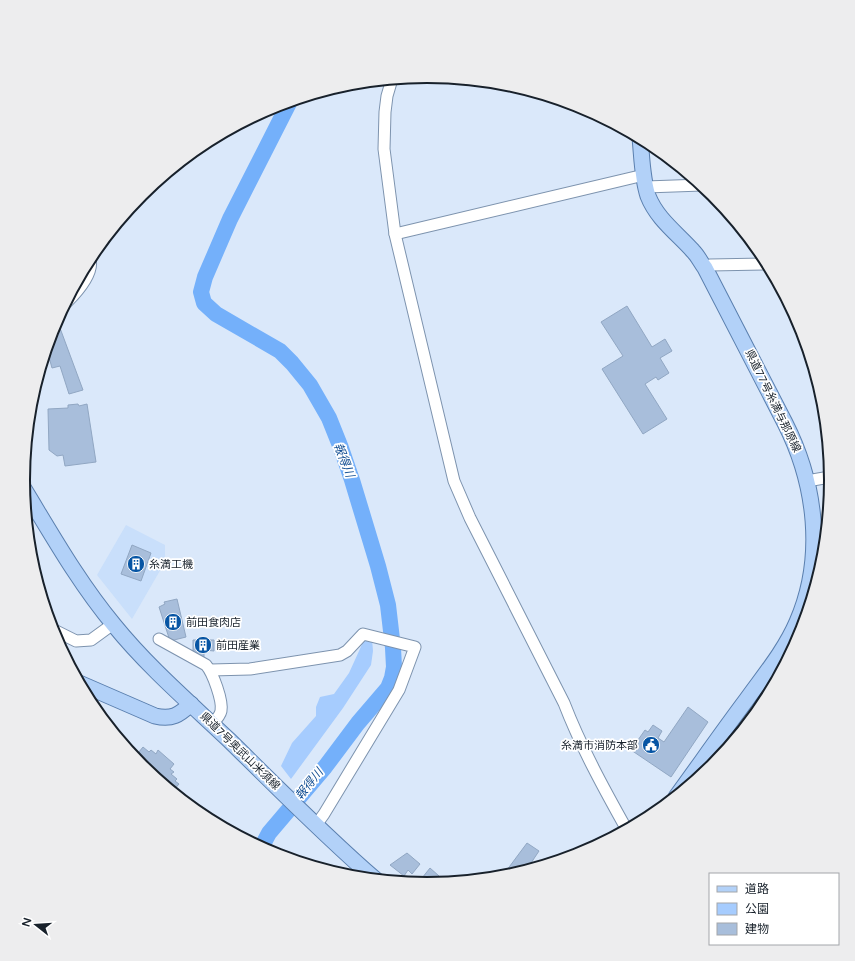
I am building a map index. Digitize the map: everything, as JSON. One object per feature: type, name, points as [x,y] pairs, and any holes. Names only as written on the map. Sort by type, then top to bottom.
[{"type":"main road","name":"県道77号糸満与那原線","points":[[641,145],[645,181],[649,197],[666,225],[694,252],[706,268],[791,435],[808,481],[813,518],[814,552],[809,584],[802,611],[781,651],[704,766]]},
{"type":"main road","name":"県道7号奥武山米須線","points":[[31,500],[78,576],[113,624],[140,655],[369,874]]},
{"type":"main road","name":"県道7号奥武山米須線","points":[[88,687],[154,716],[162,718],[177,715],[191,704]]},
{"type":"street","points":[[390,85],[387,96],[385,112],[384,149],[395,234],[458,494],[508,596],[564,703],[569,717],[595,770],[625,826]]},
{"type":"street","points":[[395,234],[645,181],[693,184]]},
{"type":"street","points":[[706,268],[710,265],[761,264]]},
{"type":"street","points":[[81,285],[86,277]]},
{"type":"street","points":[[808,481],[825,478]]},
{"type":"street","points":[[60,633],[76,641],[90,640],[113,624]]},
{"type":"street","points":[[211,670],[250,669],[340,656],[347,651],[363,634],[415,647],[399,690],[324,814],[313,822]]},
{"type":"street","points":[[159,638],[206,665],[211,670],[215,679],[221,709],[219,716],[212,724]]},
{"type":"path","points":[[792,322],[796,332]]},
{"type":"shaded area","points":[[126,525],[165,545],[165,562],[132,619],[97,575]]},
{"type":"green space","points":[[372,639],[373,651],[371,665],[343,708],[291,779],[281,766],[292,743],[316,716],[316,707],[320,697],[334,694],[349,673],[364,640]]},
{"type":"building","points":[[627,306],[652,347],[665,339],[672,351],[660,358],[669,373],[658,380],[656,377],[645,384],[667,419],[643,434],[602,369],[623,356],[601,322]]},
{"type":"building","points":[[60,328],[83,390],[69,394],[60,366],[52,368],[49,359]]},
{"type":"building","points":[[78,404],[79,406],[87,404],[96,462],[65,466],[63,455],[57,456],[49,450],[48,409],[68,408],[68,405]]},
{"type":"building","name":"糸満工機","points":[[132,545],[151,553],[141,581],[121,574]]},
{"type":"building","name":"前田食肉店","points":[[177,599],[186,637],[170,641],[159,607],[165,604],[164,602]]},
{"type":"building","name":"前田産業","points":[[193,640],[214,640],[214,651],[204,650],[204,657],[193,656]]},
{"type":"building","points":[[688,707],[708,722],[671,777],[631,750],[645,730],[648,732],[653,725],[662,731],[658,738],[664,742]]},
{"type":"building","points":[[143,747],[149,752],[151,750],[156,754],[158,750],[174,764],[170,769],[174,772],[171,774],[177,779],[175,781],[179,784],[176,788],[138,753]]},
{"type":"building","points":[[527,843],[539,851],[530,864],[507,869]]},
{"type":"building","points":[[407,853],[420,864],[412,874],[408,870],[404,876],[390,865]]},
{"type":"building","points":[[430,868],[439,876],[437,878],[422,878]]},
{"type":"waterway","name":"報得川","points":[[264,843],[269,833],[325,767],[358,723],[388,688],[394,667],[388,605],[378,566],[352,480],[329,418],[310,385],[280,351],[216,314],[204,303],[201,292],[205,277],[230,219],[286,109]]},
{"type":"place","name":"糸満工機","points":[[136,564]]},
{"type":"place","name":"前田食肉店","points":[[173,622]]},
{"type":"place","name":"前田産業","points":[[203,645]]},
{"type":"place","name":"糸満市消防本部","points":[[651,745]]}]
